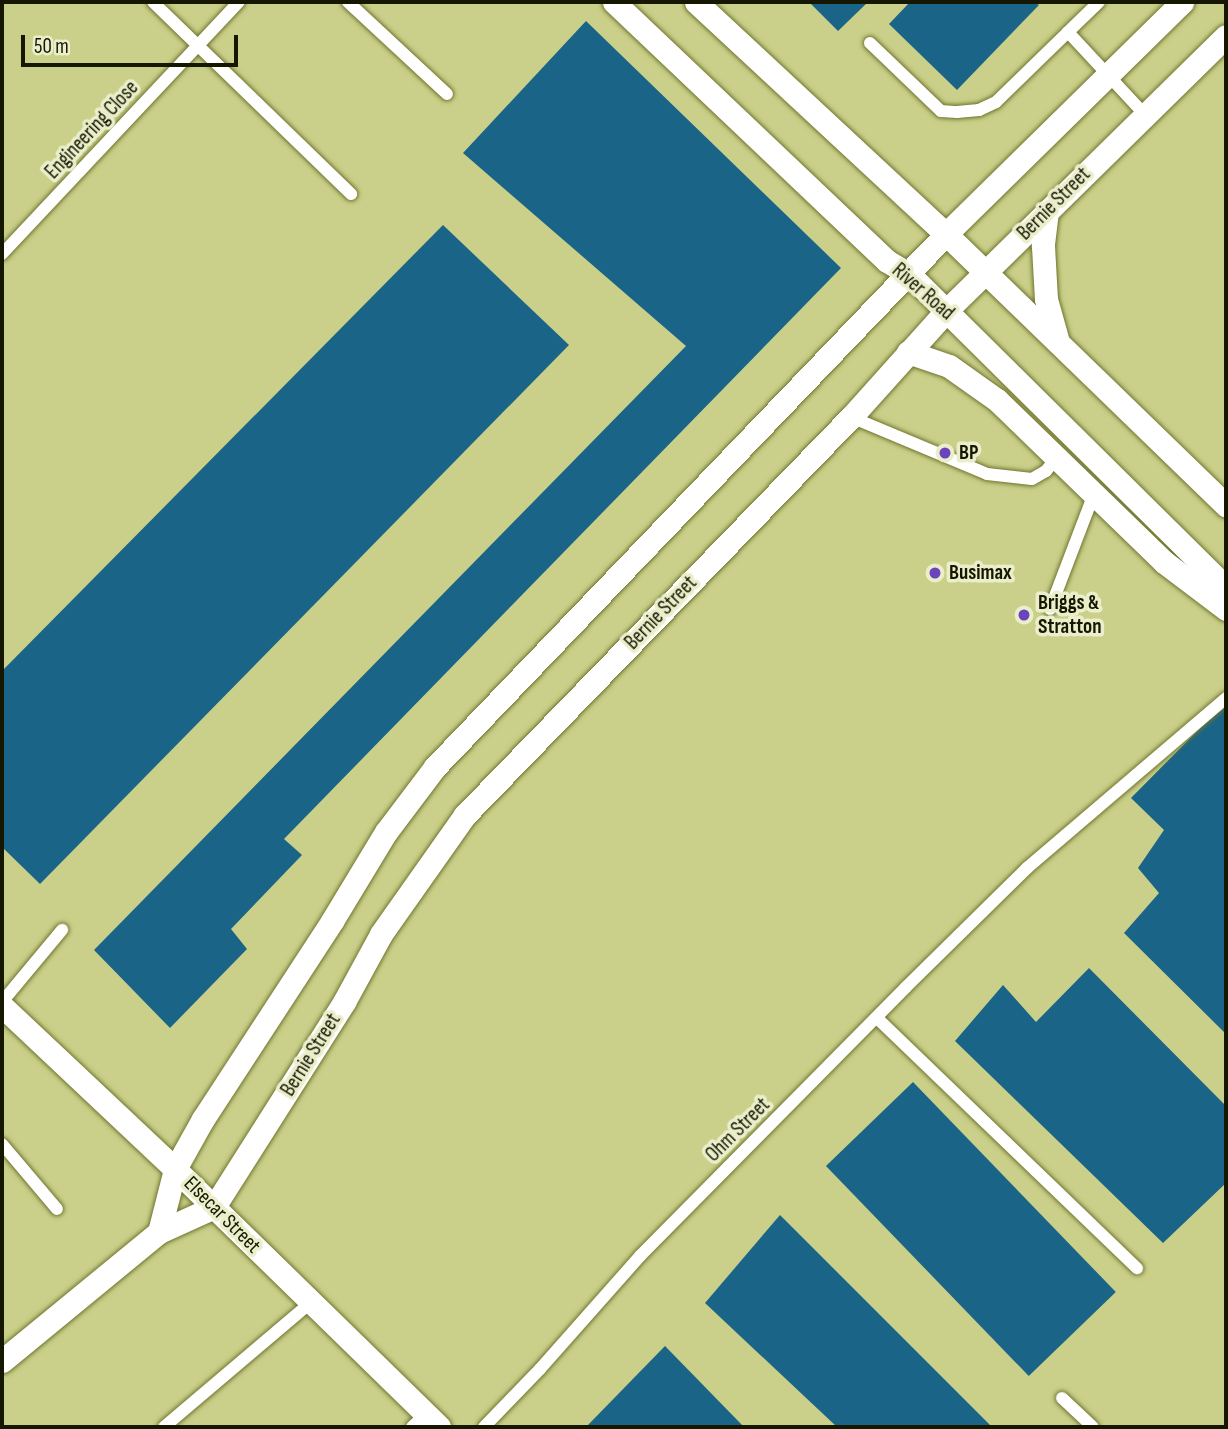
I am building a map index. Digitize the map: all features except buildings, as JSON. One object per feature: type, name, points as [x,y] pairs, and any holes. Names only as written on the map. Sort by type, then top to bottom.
[{"type":"street","name":"River Road","points":[[614,2],[887,261],[909,274],[1226,588]]},
{"type":"street","points":[[696,2],[946,234],[1226,505]]},
{"type":"street","points":[[159,1232],[175,1169],[203,1119],[413,794],[435,767],[946,234],[1182,2]]},
{"type":"street","name":"Bernie Street","points":[[214,1207],[344,1002],[381,934],[456,825],[850,417],[946,311],[1226,36]]},
{"type":"street","points":[[1047,211],[1043,246],[1046,299],[1059,345]]},
{"type":"street","points":[[908,352],[949,366],[974,381],[1057,457],[1164,562],[1226,609]]},
{"type":"street","name":"Elsecar Street","points":[[2,1004],[214,1207],[426,1423]]},
{"type":"street","points":[[2,1361],[159,1232],[214,1207]]},
{"type":"lane","points":[[153,2],[351,194]]},
{"type":"lane","name":"Engineering Close","points":[[2,254],[239,2]]},
{"type":"lane","points":[[348,2],[447,94]]},
{"type":"lane","points":[[870,43],[941,111],[979,110],[996,102],[1099,2]]},
{"type":"lane","points":[[1068,32],[1145,115]]},
{"type":"lane","points":[[850,417],[987,474],[1032,479],[1046,471],[1057,457]]},
{"type":"lane","points":[[1050,609],[1094,494]]},
{"type":"lane","name":"Ohm Street","points":[[484,1427],[540,1369],[640,1256],[1027,868],[1226,698]]},
{"type":"lane","points":[[2,1004],[62,930]]},
{"type":"lane","points":[[877,1018],[1137,1268]]},
{"type":"lane","points":[[2,1144],[57,1209]]},
{"type":"lane","points":[[2,1168],[13,1158]]},
{"type":"lane","points":[[164,1427],[310,1303]]},
{"type":"lane","points":[[1062,1398],[1093,1427]]},
{"type":"place","name":"BP","points":[[945,453]]},
{"type":"place","name":"Busimax","points":[[935,573]]},
{"type":"place","name":"Briggs & Stratton","points":[[1024,615]]}]
